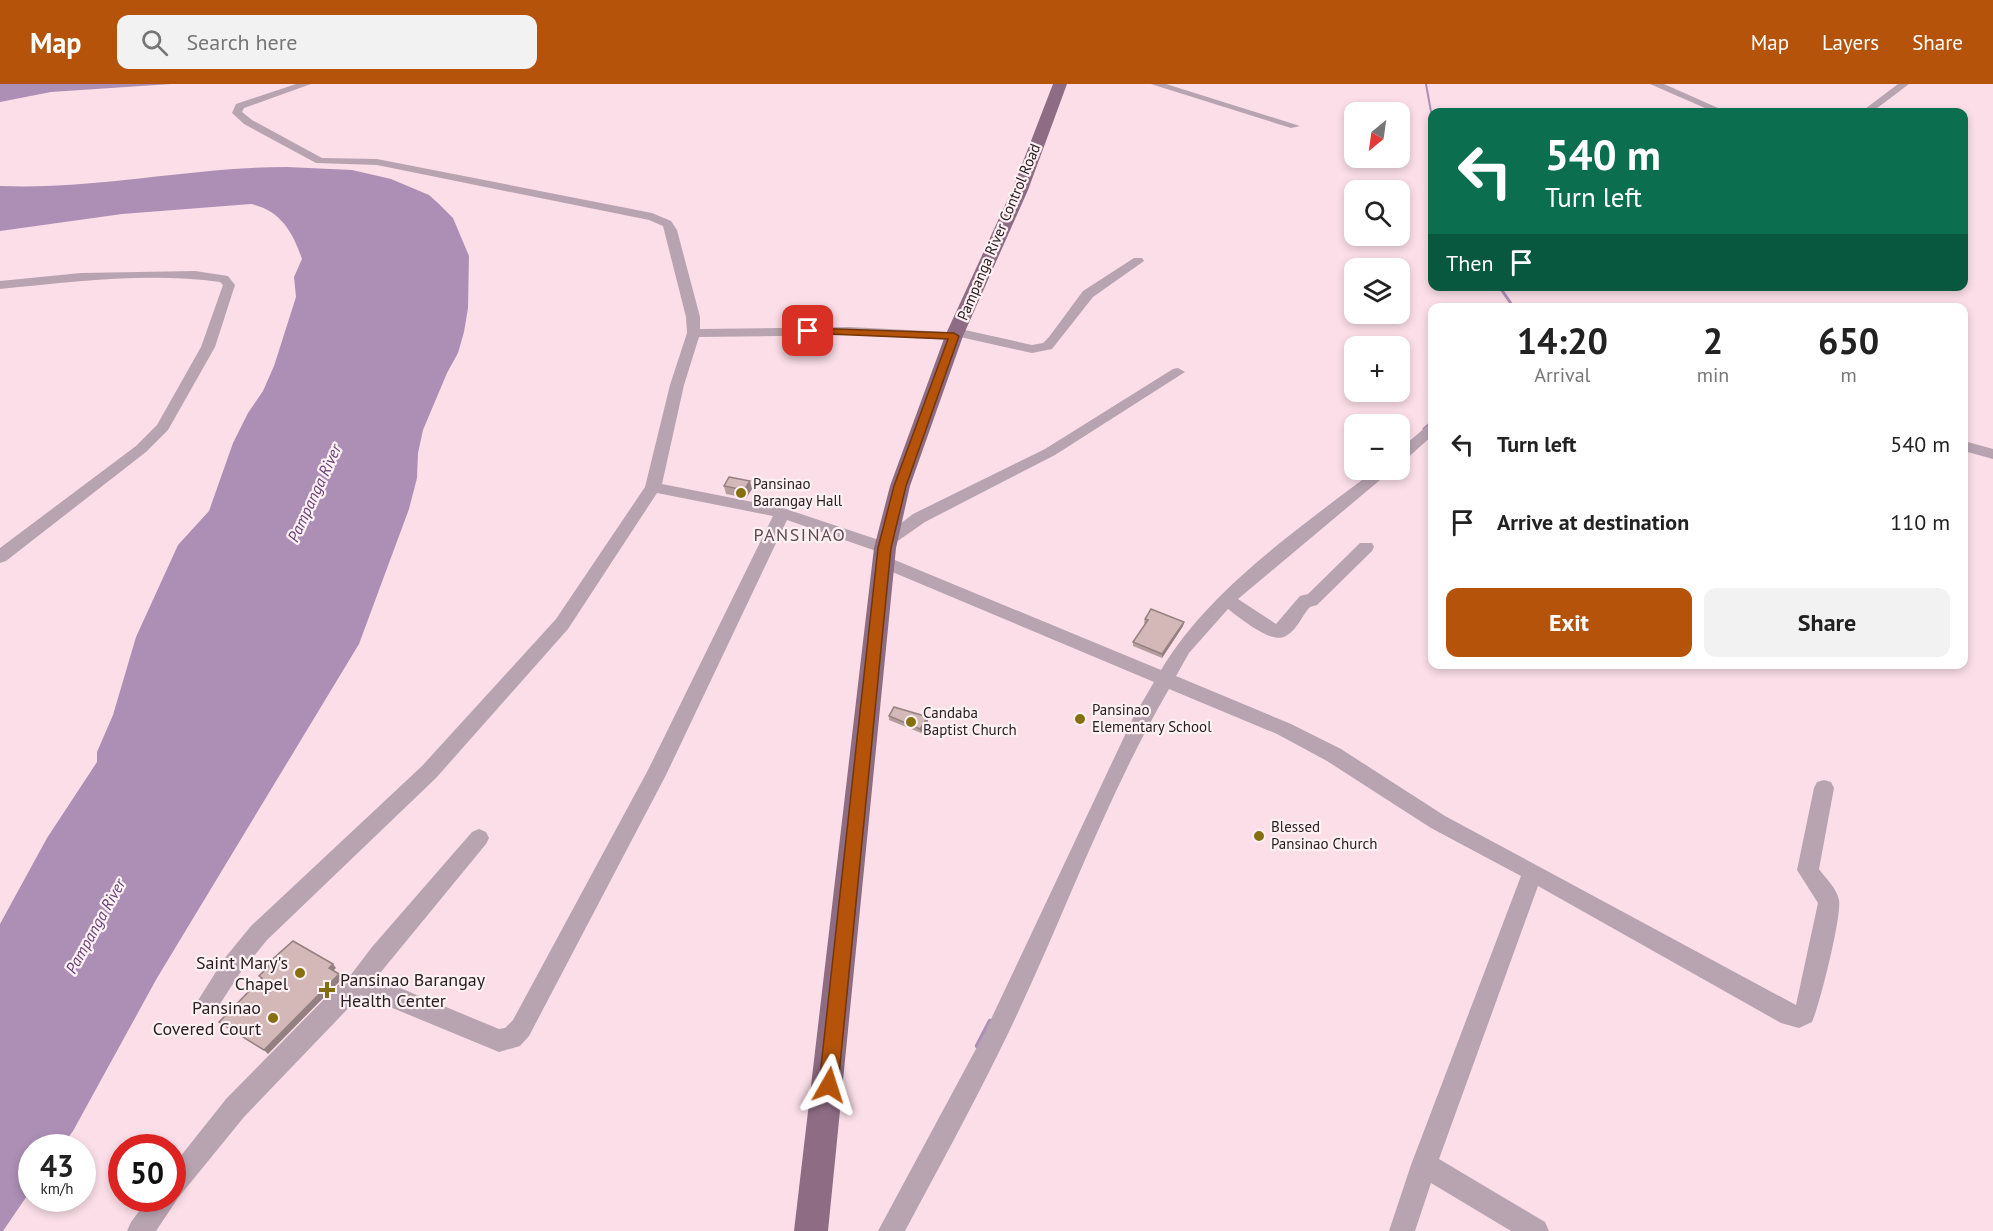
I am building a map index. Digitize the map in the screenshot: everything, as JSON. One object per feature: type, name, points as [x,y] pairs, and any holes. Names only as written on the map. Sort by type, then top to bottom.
[{"type":"main road","name":"Pampanga River Control Road","points":[[811,1231],[885,550],[900,486],[955,334],[1020,190],[1060,84]]},
{"type":"street","points":[[208,1002],[232,966],[260,933],[429,772],[562,624],[653,487],[677,385],[694,333],[693,317],[671,230],[667,224],[652,217],[447,174],[377,162],[320,161],[248,122],[237,113],[240,106],[306,84]]},
{"type":"street","points":[[1156,84],[1294,126]]},
{"type":"street","points":[[1655,84],[1712,108]]},
{"type":"street","points":[[1871,108],[1904,84]]},
{"type":"street","points":[[694,333],[819,331],[955,334],[1032,349],[1047,346],[1088,294],[1138,261]]},
{"type":"street","points":[[0,285],[81,277],[195,275],[224,279],[229,285],[208,347],[162,427],[141,449],[0,557]]},
{"type":"street","points":[[885,550],[919,518],[1050,452],[1178,372]]},
{"type":"street","points":[[1410,448],[1428,432]]},
{"type":"street","points":[[1968,447],[1993,454]]},
{"type":"street","points":[[891,1231],[992,1042],[1072,864],[1142,718],[1183,648],[1226,600],[1292,543],[1371,480]]},
{"type":"street","points":[[653,487],[783,513],[885,550],[1165,680],[1318,746],[1438,822],[1533,872],[1789,1015],[1798,1017],[1804,1014],[1810,998],[1829,903],[1826,892],[1814,881],[1808,870],[1824,788]]},
{"type":"street","points":[[186,1170],[235,1107],[350,988],[358,984],[365,984],[499,1041],[512,1038],[521,1028],[656,775],[783,513]]},
{"type":"street","points":[[1226,600],[1274,631],[1280,632],[1306,600],[1311,601],[1366,548]]},
{"type":"street","points":[[358,984],[380,954],[479,838]]},
{"type":"street","points":[[1402,1231],[1424,1165],[1533,872]]},
{"type":"street","points":[[1424,1165],[1536,1231]]},
{"type":"street","points":[[140,1231],[154,1212]]},
{"type":"water","points":[[0,84],[171,84],[51,92],[0,102]]},
{"type":"water","name":"Pampanga River","points":[[251,168],[352,170],[391,179],[429,195],[453,218],[469,256],[468,308],[464,332],[458,353],[423,430],[418,453],[417,478],[409,509],[359,644],[157,978],[73,1131],[71,1134],[18,1134],[18,1209],[3,1231],[0,1231],[0,924],[47,838],[97,762],[97,752],[113,715],[136,637],[178,545],[209,511],[233,443],[248,413],[263,391],[274,366],[296,297],[294,277],[302,259],[290,231],[278,217],[270,211],[251,204],[122,214],[0,231],[0,186],[72,185]]},
{"type":"building","points":[[729,477],[750,481],[744,490],[724,486]]},
{"type":"building","points":[[1151,609],[1184,622],[1162,654],[1133,642],[1148,620],[1145,619]]},
{"type":"building","name":"Candaba Baptist Church","points":[[894,707],[928,717],[920,729],[889,716]]},
{"type":"building","points":[[293,941],[333,964],[329,968],[339,974],[264,1050],[219,1022],[262,978],[259,976],[269,966],[266,965]]},
{"type":"waterway","points":[[1426,84],[1430,108]]},
{"type":"waterway","points":[[1502,291],[1511,303]]},
{"type":"waterway","points":[[1424,429],[1428,426]]},
{"type":"waterway","points":[[977,1046],[990,1021]]},
{"type":"place","name":"Pansinao Barangay Hall","points":[[741,493]]},
{"type":"place","name":"Pansinao Elementary School","points":[[1080,719]]},
{"type":"place","name":"Candaba Baptist Church","points":[[911,722]]},
{"type":"place","name":"Blessed Pansinao Church","points":[[1259,836]]},
{"type":"place","name":"Saint Mary's Chapel","points":[[300,973]]},
{"type":"place","name":"Pansinao Barangay Health Center","points":[[327,990]]},
{"type":"place","name":"Pansinao Covered Court","points":[[273,1018]]},
{"type":"district","name":"PANSINAO","points":[[800,535]]},
{"type":"route","points":[[808,331],[954,336],[900,486],[885,548],[829,1085]]}]
